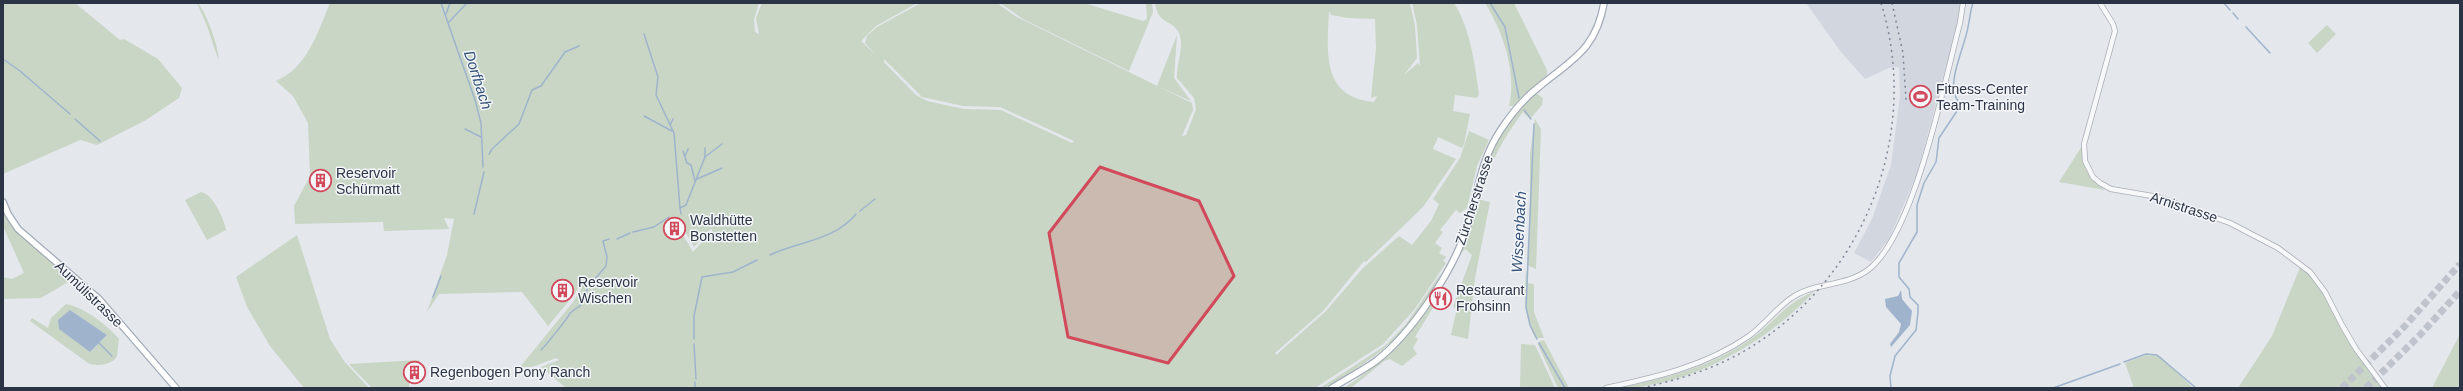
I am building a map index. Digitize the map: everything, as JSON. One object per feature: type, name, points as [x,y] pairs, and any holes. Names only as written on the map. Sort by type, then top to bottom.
[{"type":"main road","name":"Zürcherstrasse","points":[[1332,388],[1374,362],[1394,344],[1418,317],[1461,243],[1480,172],[1496,138],[1527,98],[1584,50],[1598,28],[1604,3]]},
{"type":"main road","name":"Aumülistrasse","points":[[3,202],[8,214],[18,229],[99,299],[176,388]]},
{"type":"street","points":[[1606,388],[1668,374],[1710,358],[1751,335],[1795,296],[1810,290],[1850,280],[1875,264],[1896,232],[1925,156],[1960,24],[1963,3]]},
{"type":"street","name":"Arnistrasse","points":[[2100,3],[2113,24],[2114,31],[2084,144],[2085,161],[2093,177],[2111,189],[2158,197],[2230,223],[2261,238],[2295,260],[2320,283],[2345,332],[2386,388]]},
{"type":"highlighted area","points":[[1100,167],[1199,201],[1234,276],[1168,363],[1068,337],[1049,233]]},
{"type":"shaded area","points":[[1806,3],[1963,3],[1917,174],[1889,239],[1871,262],[1854,253],[1872,219],[1891,165],[1900,96],[1899,67],[1889,68],[1865,79],[1841,52]]},
{"type":"green space","points":[[3,3],[75,3],[120,40],[124,39],[158,59],[182,88],[179,98],[146,120],[97,145],[80,140],[3,174]]},
{"type":"green space","points":[[197,3],[204,12],[211,30],[217,48],[218,59],[207,26]]},
{"type":"green space","points":[[330,3],[759,3],[754,19],[755,32],[759,34],[756,18],[762,3],[917,3],[876,26],[861,41],[876,55],[865,43],[867,36],[877,27],[921,3],[997,3],[1015,16],[1192,103],[1193,110],[1182,136],[1186,135],[1196,109],[1194,98],[1177,78],[1181,50],[1181,38],[1179,33],[1159,15],[1155,3],[1410,3],[1415,26],[1417,58],[1404,75],[1418,63],[1420,66],[1417,25],[1412,3],[1454,3],[1460,13],[1468,35],[1474,59],[1479,94],[1477,98],[1455,95],[1453,111],[1470,114],[1462,148],[1438,137],[1433,149],[1456,159],[1423,207],[1366,262],[1364,261],[1323,311],[1275,353],[1276,355],[1325,312],[1363,268],[1399,236],[1412,245],[1431,221],[1439,204],[1433,199],[1460,158],[1469,131],[1489,140],[1477,166],[1467,208],[1460,213],[1456,210],[1440,230],[1443,232],[1435,243],[1442,248],[1439,253],[1446,257],[1443,261],[1446,263],[1414,310],[1383,344],[1315,388],[566,388],[541,367],[559,360],[556,358],[532,367],[520,367],[573,302],[581,289],[579,287],[574,295],[567,294],[568,302],[548,326],[522,292],[439,294],[427,312],[447,255],[454,219],[444,218],[449,229],[384,231],[383,222],[295,224],[294,206],[310,176],[308,123],[293,96],[276,81],[287,75],[304,58],[316,37]],"holes":[[[1329,11],[1331,15],[1348,18],[1375,19],[1376,48],[1371,98],[1377,96],[1374,102],[1357,99],[1344,92],[1336,82],[1331,70],[1328,56]],[[884,59],[922,97],[963,106],[1000,107],[1074,141],[1072,143],[1001,110],[964,109],[927,101],[916,95],[884,62]],[[666,219],[679,221],[694,247],[711,229],[713,230],[693,252],[683,235],[669,233]]]},
{"type":"green space","points":[[1000,3],[1084,3],[1143,21],[1147,19],[1146,3],[1152,3],[1153,12],[1129,71],[1023,19]]},
{"type":"green space","points":[[1485,3],[1514,3],[1547,70],[1547,75],[1513,106],[1509,106],[1511,80],[1507,53],[1503,39],[1492,14]]},
{"type":"green space","points":[[2327,25],[2336,34],[2317,53],[2308,43]]},
{"type":"green space","points":[[1177,35],[1174,78],[1191,101],[1157,86]]},
{"type":"green space","points":[[1536,93],[1543,98],[1542,105],[1530,119],[1523,112],[1497,153],[1487,176],[1481,200],[1490,202],[1475,278],[1468,339],[1451,335],[1457,308],[1453,307],[1472,255],[1465,249],[1457,257],[1467,232],[1483,176],[1500,137],[1516,114]]},
{"type":"green space","points":[[1535,119],[1541,129],[1536,269],[1527,265],[1530,202],[1530,154]]},
{"type":"green space","points":[[2082,146],[2083,161],[2087,171],[2090,176],[2105,190],[2059,182]]},
{"type":"green space","points":[[201,192],[210,197],[214,202],[226,230],[207,240],[185,200]]},
{"type":"green space","points":[[3,211],[20,235],[70,276],[70,281],[41,298],[3,299],[3,277],[12,279],[24,273],[3,226]]},
{"type":"green space","points":[[297,235],[330,339],[344,361],[369,388],[304,388],[270,346],[247,307],[236,277]]},
{"type":"green space","points":[[2301,265],[2320,283],[2342,325],[2385,388],[2238,388],[2272,336]]},
{"type":"green space","points":[[1528,269],[1527,283],[1534,284],[1534,312],[1544,338],[1535,338],[1531,330],[1527,314],[1525,290],[1526,272]]},
{"type":"green space","points":[[1441,273],[1419,312],[1393,341],[1362,365],[1325,388],[1320,388],[1386,345],[1406,324]]},
{"type":"green space","points":[[1814,292],[1774,328],[1751,344],[1726,358],[1699,371],[1673,380],[1646,386],[1619,388],[1688,370],[1720,357],[1751,339],[1796,301]]},
{"type":"green space","points":[[66,304],[88,313],[108,328],[119,339],[117,356],[112,361],[104,364],[95,365],[88,363],[30,321],[32,318],[48,328],[51,318]],"holes":[[[70,310],[107,335],[90,352]]]},
{"type":"green space","points":[[1430,304],[1434,306],[1415,337],[1418,339],[1413,348],[1417,354],[1402,366],[1390,359],[1384,361],[1351,388],[1344,388],[1369,371],[1391,351],[1412,329]]},
{"type":"green space","points":[[2460,334],[2460,388],[2432,388]]},
{"type":"green space","points":[[1544,340],[1569,388],[1558,388],[1538,345],[1538,342]]},
{"type":"green space","points":[[1521,344],[1535,345],[1555,388],[1520,388]]},
{"type":"green space","points":[[2146,355],[2160,356],[2193,388],[2134,388],[2125,363]]},
{"type":"green space","points":[[419,360],[420,365],[409,365],[409,388],[372,388],[349,364]]},
{"type":"water","points":[[1901,290],[1902,299],[1912,311],[1910,325],[1891,347],[1890,344],[1899,332],[1901,324],[1886,307],[1885,299],[1898,296]]},
{"type":"water","points":[[70,310],[107,335],[90,352],[59,329],[58,320]]},
{"type":"waterway","name":"Dorfbach","points":[[441,3],[475,100],[481,123],[483,167]]},
{"type":"waterway","points":[[446,14],[450,3]]},
{"type":"waterway","points":[[448,23],[467,3]]},
{"type":"waterway","name":"Wissenbach","points":[[1490,3],[1505,27],[1519,98]]},
{"type":"waterway","points":[[1891,388],[1890,376],[1895,356],[1916,330],[1918,312],[1918,305],[1910,297],[1909,289],[1899,277],[1899,263],[1917,232],[1917,205],[1924,183],[1936,162],[1939,138],[1957,111],[1958,101],[1955,94],[1955,75],[1969,24],[1973,3]]},
{"type":"waterway","points":[[2224,3],[2230,10]]},
{"type":"waterway","points":[[2233,13],[2238,19]]},
{"type":"waterway","points":[[2246,27],[2270,53]]},
{"type":"waterway","points":[[644,34],[658,77],[656,95],[674,133],[680,208]]},
{"type":"waterway","points":[[489,154],[492,149],[519,124],[532,90],[541,86],[565,52],[579,46]]},
{"type":"waterway","points":[[3,59],[20,71],[70,114]]},
{"type":"waterway","name":"Wissenbach","points":[[1524,110],[1531,119]]},
{"type":"waterway","points":[[644,116],[672,131]]},
{"type":"waterway","points":[[75,119],[100,141]]},
{"type":"waterway","points":[[670,125],[673,119]]},
{"type":"waterway","name":"Wissenbach","points":[[1534,124],[1526,307],[1530,325],[1537,339]]},
{"type":"waterway","points":[[465,129],[481,137]]},
{"type":"waterway","points":[[705,157],[722,144]]},
{"type":"waterway","points":[[681,214],[680,208],[686,205],[705,157],[705,148]]},
{"type":"waterway","points":[[685,156],[688,149]]},
{"type":"waterway","points":[[683,151],[687,163],[691,165],[695,181]]},
{"type":"waterway","points":[[697,179],[722,168]]},
{"type":"waterway","name":"Dorfbach","points":[[474,214],[484,172]]},
{"type":"waterway","points":[[860,211],[875,199]]},
{"type":"waterway","points":[[770,255],[827,235],[847,223],[856,214]]},
{"type":"waterway","points":[[633,232],[654,227],[669,217]]},
{"type":"waterway","points":[[617,239],[630,233]]},
{"type":"waterway","points":[[541,350],[570,313],[581,305],[588,287],[606,266],[607,257],[603,241],[609,239]]},
{"type":"waterway","points":[[694,339],[694,316],[702,277],[733,272],[757,260]]},
{"type":"waterway","name":"Dorfbach","points":[[433,297],[441,276]]},
{"type":"waterway","points":[[99,343],[112,356]]},
{"type":"waterway","name":"Wissenbach","points":[[1539,343],[1565,388]]},
{"type":"waterway","points":[[694,344],[696,379]]},
{"type":"waterway","points":[[2124,362],[2146,354],[2157,355],[2196,388]]},
{"type":"waterway","points":[[2053,388],[2120,364]]},
{"type":"waterway","points":[[695,382],[695,388]]},
{"type":"tunnel","points":[[2342,388],[2404,327],[2460,264]]},
{"type":"tunnel","points":[[2366,388],[2419,336],[2460,291]]},
{"type":"railway","points":[[1642,388],[1696,373],[1721,363],[1746,350],[1787,320],[1823,285],[1851,244],[1873,199],[1887,152],[1894,103],[1892,53],[1881,3]]},
{"type":"railway","points":[[1892,3],[1903,53],[1906,100]]},
{"type":"place","name":"Fitness-Center Team-Training","points":[[1921,97]]},
{"type":"place","name":"Reservoir Schürmatt","points":[[320,181]]},
{"type":"place","name":"Waldhütte Bonstetten","points":[[674,228]]},
{"type":"place","name":"Reservoir Wischen","points":[[562,290]]},
{"type":"place","name":"Restaurant Frohsinn","points":[[1440,298]]},
{"type":"place","name":"Regenbogen Pony Ranch","points":[[415,372]]}]
